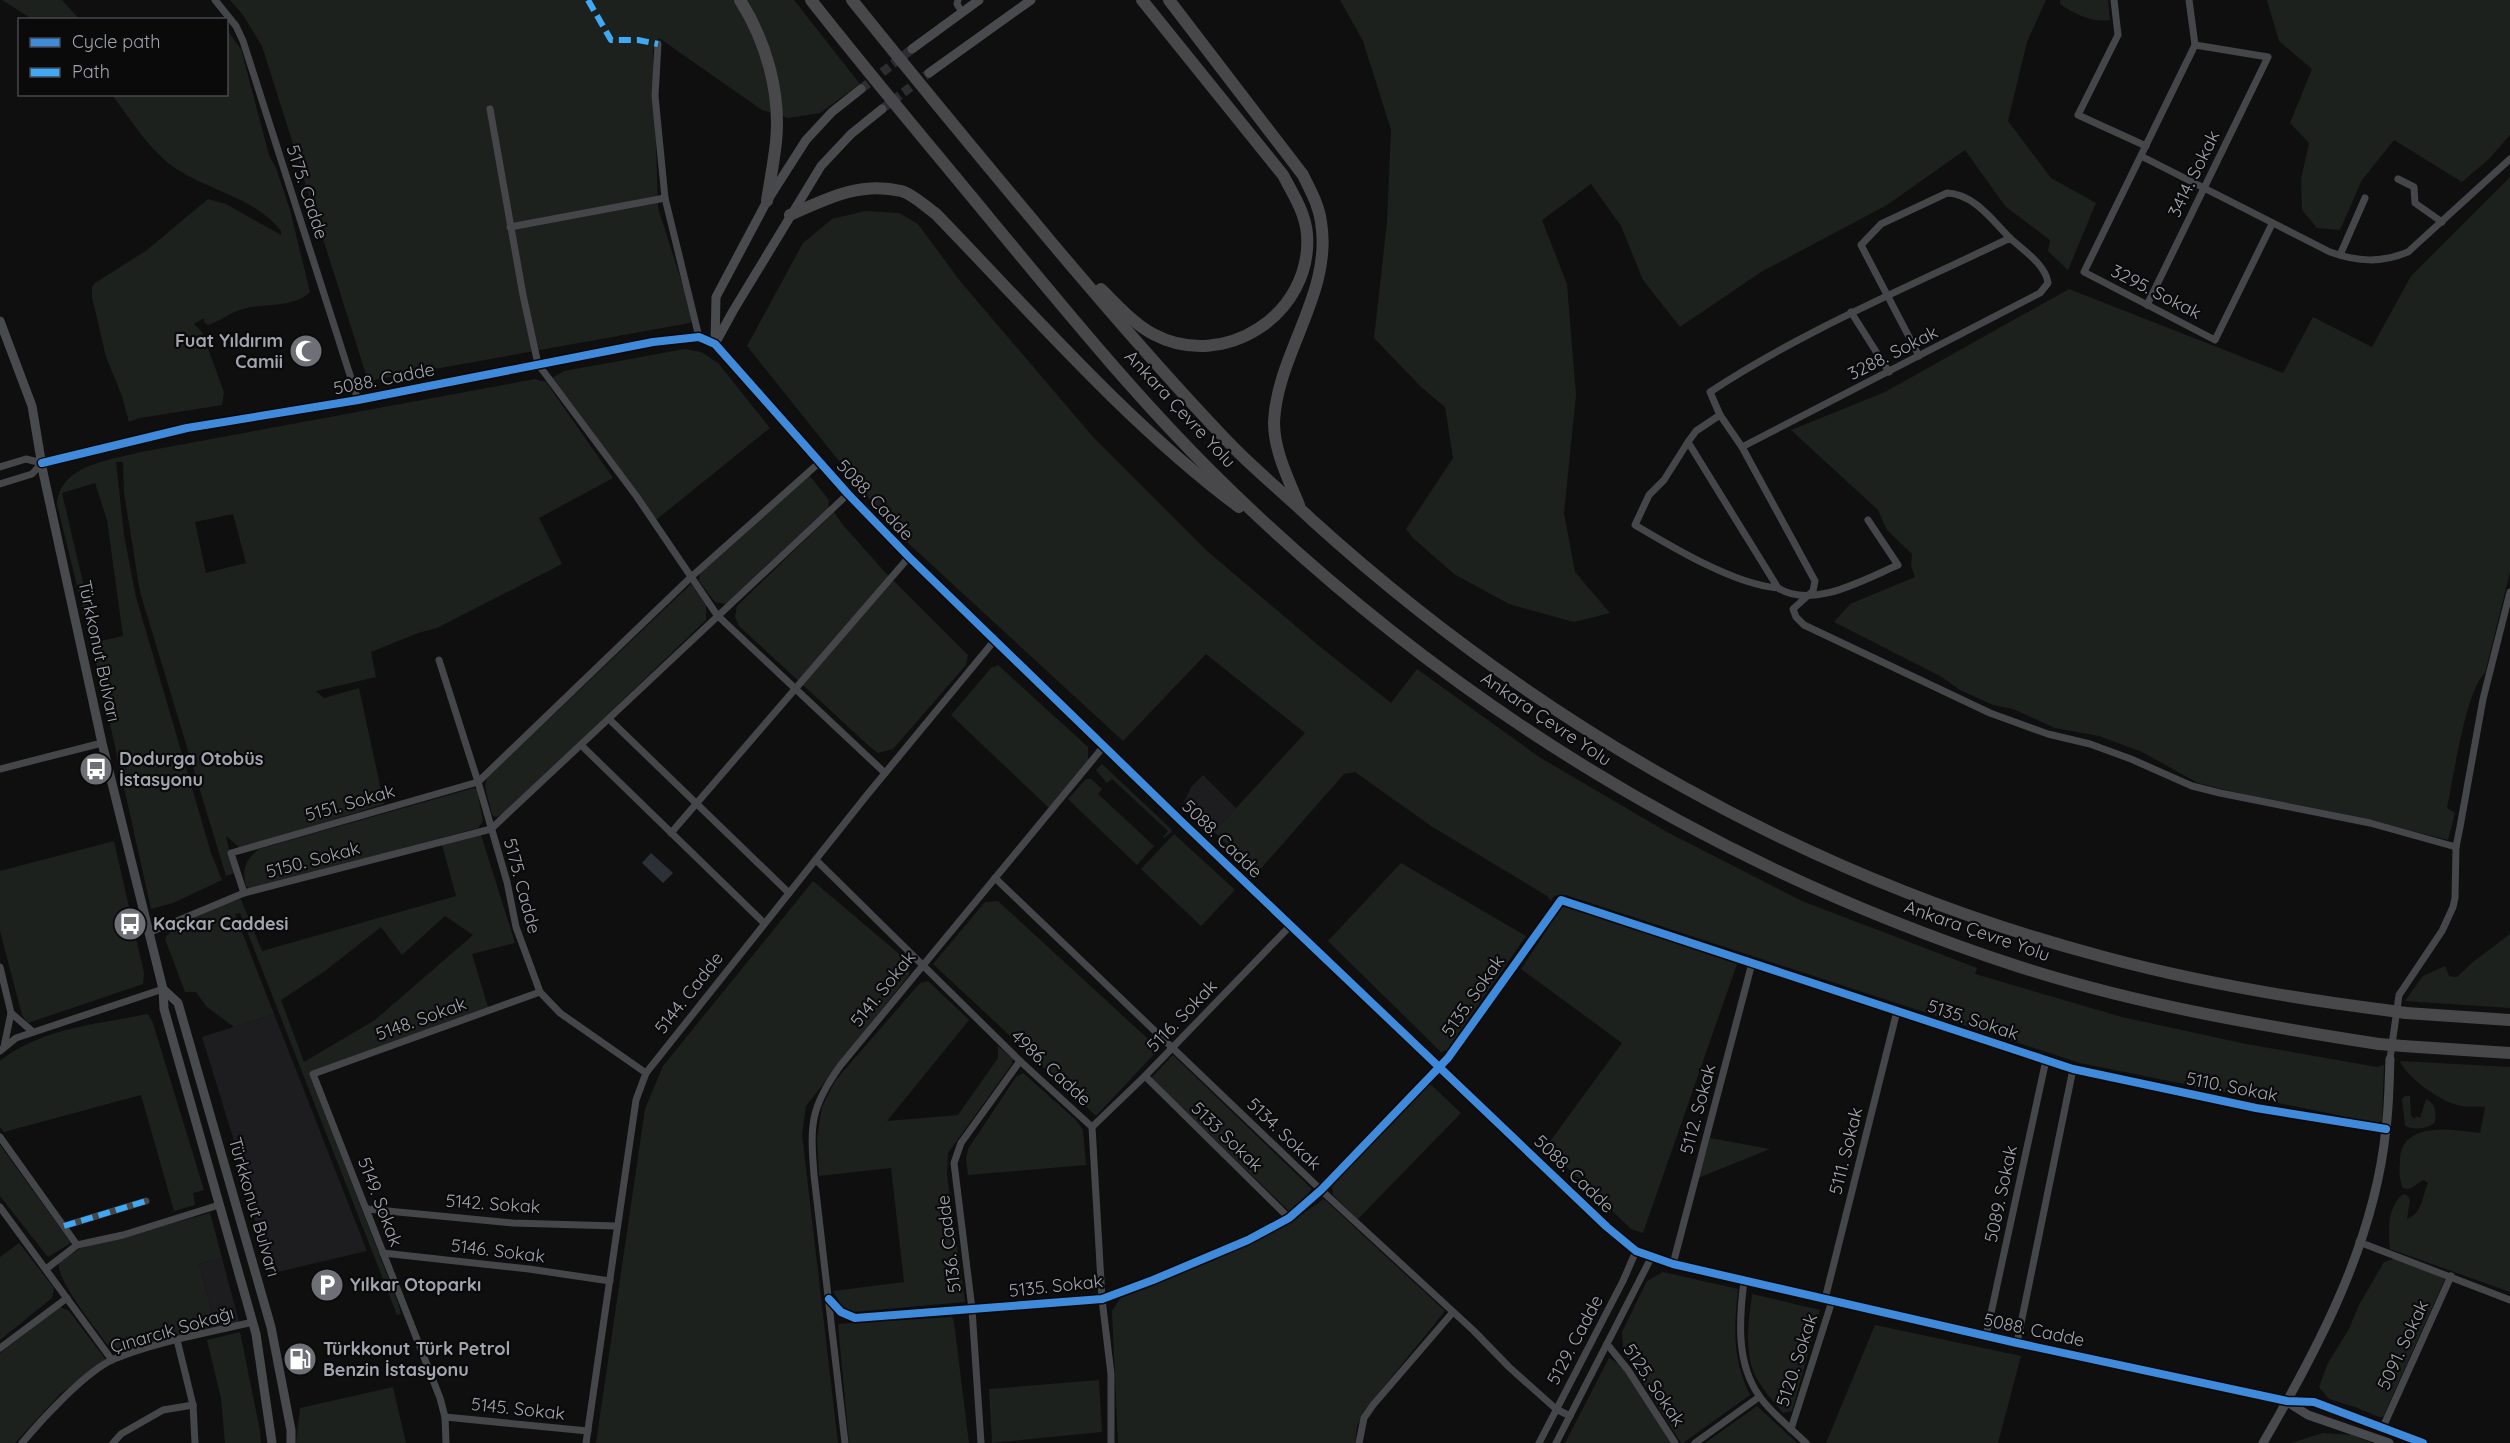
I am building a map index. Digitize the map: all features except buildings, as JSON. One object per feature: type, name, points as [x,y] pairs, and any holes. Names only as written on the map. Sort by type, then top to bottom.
[{"type":"highway","points":[[740,0],[759,34],[774,90],[776,141],[767,201]]},
{"type":"highway","name":"Ankara Çevre Yolu","points":[[811,0],[1114,364],[1215,475],[1284,539],[1434,664],[1561,754],[1679,823],[1818,891],[1890,921],[2019,966],[2098,989],[2247,1023],[2379,1044],[2510,1053]]},
{"type":"highway","name":"Ankara Çevre Yolu","points":[[852,0],[1046,236],[1190,401],[1237,451],[1364,566],[1454,639],[1580,727],[1696,795],[1832,862],[1965,914],[2104,957],[2252,991],[2406,1013],[2510,1020]]},
{"type":"highway","points":[[1046,236],[1131,319],[1154,334],[1179,343],[1201,347],[1243,339],[1264,327],[1284,308],[1297,288],[1304,262],[1307,234],[1300,206],[1283,175],[1142,0]]},
{"type":"highway","points":[[1168,0],[1303,175],[1314,197],[1321,222],[1322,247],[1312,301],[1282,378],[1275,413],[1276,444],[1300,509]]},
{"type":"highway","points":[[790,215],[834,195],[865,187],[903,192],[936,214],[1107,390],[1200,477],[1284,539]]},
{"type":"street","name":"5175. Cadde","points":[[214,0],[236,26],[243,41],[358,400]]},
{"type":"street","points":[[958,0],[957,4],[962,12]]},
{"type":"street","points":[[912,49],[979,0]]},
{"type":"street","points":[[929,73],[1031,0]]},
{"type":"street","points":[[2114,0],[2118,35],[2078,116],[2146,146]]},
{"type":"street","points":[[2189,0],[2196,45],[2141,156],[2280,228],[2340,255],[2362,261],[2391,259],[2408,252],[2510,159]]},
{"type":"street","points":[[658,44],[655,96],[665,198],[699,337]]},
{"type":"street","name":"3414. Sokak","points":[[2147,305],[2268,57],[2196,45]]},
{"type":"street","points":[[715,344],[716,297],[767,201],[806,140],[832,112],[861,89]]},
{"type":"street","points":[[490,109],[510,227],[538,364],[637,497],[717,615],[885,773]]},
{"type":"street","points":[[715,344],[821,166],[850,134],[882,110]]},
{"type":"street","name":"3295. Sokak","points":[[2141,156],[2084,272],[2147,305],[2215,339],[2272,224]]},
{"type":"street","points":[[2398,179],[2414,187],[2415,203],[2442,222]]},
{"type":"street","points":[[1920,356],[1888,296],[1862,245],[1881,224],[1947,193],[1958,194],[1973,201],[2010,238],[1888,296],[1851,312],[1749,366],[1710,392],[1720,415],[1742,447],[1815,581],[1813,591],[1794,609],[1796,617],[1804,625],[1990,713],[2048,734],[2090,744],[2202,788],[2370,823],[2457,848]]},
{"type":"street","points":[[510,227],[665,198]]},
{"type":"street","points":[[2340,255],[2365,198]]},
{"type":"street","name":"3288. Sokak","points":[[1742,447],[2040,293],[2048,283],[2047,277],[2036,262],[2010,238]]},
{"type":"street","points":[[1851,312],[1888,372]]},
{"type":"street","name":"Türkkonut Bulvarı","points":[[0,321],[32,406],[42,463],[102,743],[163,989],[164,1009],[253,1322],[272,1443]]},
{"type":"street","name":"5088. Cadde","points":[[42,463],[187,428],[358,400],[653,342],[699,337],[715,344],[848,494],[994,641],[1607,1227],[1636,1251],[1673,1264],[2017,1343],[2287,1401],[2314,1402],[2423,1443]]},
{"type":"street","points":[[1720,415],[1696,431],[1688,441],[1664,480],[1649,495],[1635,525],[1688,556],[1763,587],[1778,588]]},
{"type":"street","points":[[1688,441],[1778,588],[1786,593],[1806,597],[1844,589],[1898,565],[1868,520]]},
{"type":"street","points":[[0,467],[26,459],[42,463],[32,474],[0,484]]},
{"type":"street","points":[[478,782],[690,578],[820,462]]},
{"type":"street","points":[[491,829],[848,494]]},
{"type":"street","points":[[671,833],[698,805],[909,557]]},
{"type":"street","points":[[2263,1443],[2321,1336],[2348,1275],[2359,1242],[2380,1168],[2386,1129],[2390,1059],[2399,995],[2442,931],[2453,907],[2457,848],[2483,699],[2510,592]]},
{"type":"street","name":"5144. Cadde","points":[[586,1443],[636,1100],[646,1073],[764,923],[994,641]]},
{"type":"street","name":"5175. Cadde","points":[[439,660],[478,782],[516,927],[540,992],[560,1013],[646,1073]]},
{"type":"street","points":[[609,719],[789,893]]},
{"type":"street","points":[[0,769],[102,743]]},
{"type":"street","points":[[581,745],[764,923]]},
{"type":"street","name":"5141. Sokak","points":[[829,1299],[811,1132],[814,1113],[822,1092],[840,1066],[922,965],[1104,746]]},
{"type":"street","name":"5151. Sokak","points":[[244,893],[231,853],[478,782]]},
{"type":"street","name":"5150. Sokak","points":[[148,933],[244,893],[491,829]]},
{"type":"street","name":"4986. Cadde","points":[[816,860],[1020,1061],[1092,1127],[1102,1299],[1110,1374],[1111,1443]]},
{"type":"street","name":"5134. Sokak","points":[[995,878],[1509,1367],[1556,1409],[1570,1416]]},
{"type":"street","name":"5135. Sokak","points":[[829,1299],[841,1312],[855,1318],[1102,1299],[1153,1281],[1289,1218],[1321,1190],[1439,1067],[1560,900],[2073,1069]]},
{"type":"street","name":"5116. Sokak","points":[[1092,1127],[1291,925]]},
{"type":"street","name":"5112. Sokak","points":[[1673,1264],[1752,963]]},
{"type":"street","points":[[0,967],[11,1013],[2,1049]]},
{"type":"street","points":[[2,1049],[16,1038],[163,989]]},
{"type":"street","name":"Türkkonut Bulvarı","points":[[163,989],[178,1004],[240,1214],[271,1327],[291,1430],[291,1443]]},
{"type":"street","name":"5148. Sokak","points":[[313,1074],[540,992]]},
{"type":"street","name":"5111. Sokak","points":[[1828,1300],[1897,1011]]},
{"type":"street","points":[[11,1013],[33,1032]]},
{"type":"street","name":"5089. Sokak","points":[[1986,1336],[2046,1060]]},
{"type":"street","name":"5136. Cadde","points":[[981,1443],[972,1309],[954,1163],[961,1143],[1020,1061]]},
{"type":"street","points":[[2017,1343],[2073,1069]]},
{"type":"street","name":"5110. Sokak","points":[[2073,1069],[2256,1108],[2386,1129]]},
{"type":"street","name":"5149. Sokak","points":[[313,1074],[440,1398],[445,1417],[446,1443]]},
{"type":"street","name":"5133 Sokak","points":[[1144,1076],[1289,1218]]},
{"type":"street","points":[[0,1137],[77,1245]]},
{"type":"street","points":[[64,1226],[146,1201]]},
{"type":"street","points":[[46,1269],[77,1245],[123,1234],[219,1205]]},
{"type":"street","points":[[0,1208],[112,1360]]},
{"type":"street","name":"5142. Sokak","points":[[367,1209],[513,1222],[616,1227]]},
{"type":"street","points":[[2359,1242],[2510,1300]]},
{"type":"street","name":"5129. Cadde","points":[[1539,1443],[1623,1281],[1636,1251]]},
{"type":"street","name":"5146. Sokak","points":[[383,1253],[529,1269],[610,1281]]},
{"type":"street","name":"5129. Cadde","points":[[1556,1443],[1651,1258]]},
{"type":"street","name":"5091. Sokak","points":[[2382,1427],[2451,1276]]},
{"type":"street","points":[[1744,1281],[1741,1319],[1742,1356],[1745,1370],[1760,1397],[1806,1443]]},
{"type":"street","points":[[0,1348],[67,1298]]},
{"type":"street","points":[[829,1299],[845,1443]]},
{"type":"street","name":"5120. Sokak","points":[[1791,1429],[1828,1300]]},
{"type":"street","points":[[1359,1443],[1364,1418],[1453,1312]]},
{"type":"street","name":"Çınarcık Sokağı","points":[[22,1443],[77,1386],[112,1360],[253,1322]]},
{"type":"street","points":[[177,1341],[193,1405],[195,1443]]},
{"type":"street","name":"5125. Sokak","points":[[1607,1344],[1628,1370],[1675,1443]]},
{"type":"street","points":[[1695,1443],[1760,1397]]},
{"type":"street","name":"5088. Cadde","points":[[2287,1401],[2308,1415],[2389,1443]]},
{"type":"street","points":[[113,1443],[121,1434],[163,1410],[193,1405]]},
{"type":"street","name":"5145. Sokak","points":[[445,1417],[588,1431]]},
{"type":"shaded area","points":[[2,0],[62,0],[78,18],[30,18]]},
{"type":"shaded area","points":[[230,0],[794,0],[860,84],[820,113],[788,118],[762,110],[659,38],[653,50],[658,208],[693,317],[690,323],[368,381],[262,46],[243,15]]},
{"type":"shaded area","points":[[1340,0],[2046,0],[2027,42],[2008,121],[2051,178],[2096,203],[2068,270],[2048,251],[2050,240],[2005,206],[1965,150],[1887,205],[1761,272],[1680,327],[1643,280],[1621,226],[1591,184],[1542,220],[1567,284],[1576,395],[1564,513],[1575,572],[1610,613],[1574,622],[1509,604],[1454,574],[1406,529],[1453,458],[1445,407],[1421,387],[1374,338],[1387,222],[1391,130],[1363,41]]},
{"type":"shaded area","points":[[2060,0],[2108,0],[2110,20],[2084,17],[2060,4]]},
{"type":"shaded area","points":[[2267,0],[2510,0],[2510,135],[2488,160],[2462,182],[2394,140],[2362,180],[2340,230],[2317,228],[2302,210],[2301,179],[2309,143],[2290,123],[2312,69],[2279,41]]},
{"type":"shaded area","points":[[228,31],[241,49],[269,155],[276,168],[290,210],[310,292],[296,301],[238,310],[208,325],[204,322],[204,318],[194,324],[202,332],[224,392],[222,405],[140,418],[129,422],[122,396],[106,357],[92,297],[92,287],[95,283],[147,250],[208,199],[226,204],[281,235],[281,231],[271,220],[247,203],[178,170],[158,154],[113,96],[228,96]]},
{"type":"shaded area","points":[[2510,177],[2510,572],[2485,673],[2478,682],[2472,697],[2461,736],[2447,808],[2455,813],[2448,840],[2361,818],[2282,804],[2198,783],[2142,752],[2099,736],[2055,728],[2013,709],[1993,705],[1960,690],[1940,676],[1834,622],[1850,604],[1915,577],[1911,566],[1912,554],[1887,530],[1878,510],[1791,430],[1885,392],[2069,289],[2283,373],[2313,317],[2372,347],[2411,276]]},
{"type":"shaded area","points":[[865,211],[899,213],[918,224],[960,281],[1094,438],[1207,551],[1391,703],[1417,669],[1539,757],[1667,832],[1802,901],[1977,968],[1975,974],[2122,1017],[2246,1044],[2377,1067],[2384,1065],[2382,1121],[2377,1123],[2080,1063],[1566,895],[1554,896],[1551,901],[1547,896],[1431,826],[1355,772],[1344,774],[1257,873],[1214,832],[1305,733],[1206,654],[1123,741],[895,531],[747,346],[803,243],[832,219]]},
{"type":"shaded area","points":[[685,349],[701,352],[718,363],[770,428],[656,520],[552,378],[564,371]]},
{"type":"shaded area","points":[[535,379],[546,382],[613,478],[539,518],[562,564],[437,628],[371,652],[376,677],[316,691],[324,698],[359,688],[384,804],[240,848],[226,836],[234,873],[226,876],[140,592],[124,493],[123,462],[116,462],[124,535],[136,597],[211,853],[222,880],[173,903],[151,909],[102,688],[57,504],[60,491],[67,481],[88,466],[141,452]],"holes":[[[95,483],[107,520],[123,636],[97,642],[62,493]],[[233,514],[246,563],[206,573],[195,522]]]},
{"type":"shaded area","points":[[809,475],[829,500],[828,508],[726,604],[715,602],[699,581],[700,573]]},
{"type":"shaded area","points":[[834,512],[884,571],[968,655],[966,665],[893,749],[878,753],[739,626],[735,617],[737,606]]},
{"type":"shaded area","points":[[691,584],[706,605],[706,620],[504,814],[496,817],[492,815],[485,786],[487,778]]},
{"type":"shaded area","points":[[998,665],[1088,747],[1088,762],[1049,808],[951,715],[991,668]]},
{"type":"shaded area","points":[[1102,764],[1172,832],[1164,838],[1168,831],[1112,779],[1107,783],[1096,770]]},
{"type":"shaded area","points":[[1203,775],[1236,808],[1214,832],[1184,802],[1191,787]]},
{"type":"shaded area","points":[[1086,779],[1091,779],[1102,789],[1098,794],[1154,846],[1137,865],[1068,799]]},
{"type":"shaded area","points":[[474,788],[477,790],[483,821],[478,828],[250,889],[246,886],[244,875],[246,865],[250,857],[259,849]]},
{"type":"shaded area","points":[[1174,834],[1235,890],[1201,926],[1141,869]]},
{"type":"shaded area","points":[[481,835],[515,943],[472,954],[488,1007],[310,1075],[398,1303],[401,1314],[397,1315],[240,913],[235,914],[274,1014],[234,1027],[207,1007],[196,992],[185,992],[165,939],[188,920],[241,899],[262,951],[456,896],[442,845]],"holes":[[[445,916],[473,935],[375,1020],[304,1062],[281,1000],[325,971],[381,927],[402,955]]]},
{"type":"shaded area","points":[[114,841],[144,973],[143,984],[28,1023],[22,1015],[0,931],[0,871]]},
{"type":"shaded area","points":[[651,853],[673,873],[663,883],[642,863]]},
{"type":"shaded area","points":[[1401,863],[1526,936],[1447,1050],[1441,1052],[1328,941]]},
{"type":"shaded area","points":[[813,881],[910,963],[909,975],[806,1106],[802,1134],[838,1443],[596,1443],[645,1109],[663,1066]]},
{"type":"shaded area","points":[[998,901],[1159,1049],[1096,1116],[933,964],[985,902]]},
{"type":"shaded area","points":[[1566,906],[1737,964],[1643,1233],[1631,1229],[1546,1147],[1622,1043],[1521,969],[1561,908]]},
{"type":"shaded area","points":[[2510,934],[2510,1008],[2405,1001],[2423,976],[2445,966],[2449,976],[2457,977]]},
{"type":"shaded area","points":[[928,981],[969,1020],[887,1121],[958,1115],[998,1058],[998,1046],[1013,1059],[1012,1064],[948,1153],[947,1175],[965,1302],[852,1312],[841,1305],[833,1291],[904,1282],[891,1168],[819,1176],[817,1138],[822,1107],[835,1081],[920,983]]},
{"type":"shaded area","points":[[148,1014],[153,1023],[204,1190],[193,1193],[195,1205],[174,1211],[141,1095],[4,1132],[0,1127],[0,1061],[33,1041],[52,1034]]},
{"type":"shaded area","points":[[274,1014],[367,1251],[269,1274],[238,1154],[202,1037]]},
{"type":"shaded area","points":[[1173,1055],[1312,1189],[1290,1212],[1151,1078]]},
{"type":"shaded area","points":[[2400,1061],[2510,1067],[2510,1292],[2390,1249],[2389,1227],[2394,1206],[2403,1194],[2407,1195],[2410,1200],[2407,1219],[2412,1217],[2419,1209],[2428,1183],[2424,1180],[2412,1188],[2403,1188],[2399,1171],[2400,1160],[2403,1147],[2409,1138],[2431,1130],[2480,1133],[2485,1107],[2461,1106],[2444,1100],[2426,1089],[2410,1075]]},
{"type":"shaded area","points":[[1023,1073],[1076,1120],[1083,1130],[1086,1165],[968,1175],[966,1159],[968,1149],[1016,1077]]},
{"type":"shaded area","points":[[1429,1083],[1461,1113],[1358,1219],[1333,1195],[1332,1185]]},
{"type":"shaded area","points":[[2410,1096],[2411,1116],[2415,1119],[2416,1116],[2420,1118],[2426,1099],[2432,1103],[2435,1109],[2435,1122],[2421,1128],[2405,1126],[2402,1099]]},
{"type":"shaded area","points":[[1710,1138],[1770,1149],[1698,1178]]},
{"type":"shaded area","points":[[0,1145],[71,1243],[48,1257],[0,1196]]},
{"type":"shaded area","points":[[1324,1199],[1445,1311],[1364,1411],[1357,1426],[1355,1443],[1118,1443],[1112,1311],[1121,1297],[1289,1223]]},
{"type":"shaded area","points":[[210,1213],[222,1258],[199,1264],[216,1328],[116,1356],[72,1295],[64,1281],[59,1262],[81,1248]]},
{"type":"shaded area","points":[[19,1243],[54,1288],[52,1298],[0,1340],[0,1257]]},
{"type":"shaded area","points":[[222,1258],[239,1322],[216,1328],[199,1264]]},
{"type":"shaded area","points":[[2394,1259],[2418,1266],[2445,1279],[2383,1417],[2379,1417],[2329,1399],[2319,1387],[2328,1363],[2349,1329],[2359,1305],[2384,1262]]},
{"type":"shaded area","points":[[1663,1272],[1738,1289],[1737,1356],[1750,1395],[1683,1443],[1623,1351],[1622,1332],[1647,1281]]},
{"type":"shaded area","points":[[1752,1294],[1820,1310],[1792,1411],[1783,1413],[1763,1388],[1753,1369],[1748,1348]]},
{"type":"shaded area","points":[[60,1307],[69,1311],[106,1360],[61,1393],[15,1443],[0,1443],[0,1353]]},
{"type":"shaded area","points":[[952,1317],[969,1443],[849,1443],[838,1324]]},
{"type":"shaded area","points":[[1875,1325],[2021,1356],[1998,1443],[1826,1443]]},
{"type":"shaded area","points":[[240,1332],[261,1443],[225,1443],[221,1398],[207,1340]]},
{"type":"shaded area","points":[[1609,1358],[1621,1365],[1672,1443],[1565,1443]]},
{"type":"shaded area","points":[[1099,1380],[1102,1432],[992,1443],[989,1389]]},
{"type":"shaded area","points":[[393,1387],[406,1443],[296,1443],[300,1408]]},
{"type":"shaded area","points":[[1757,1406],[1797,1443],[1705,1443]]},
{"type":"shaded area","points":[[2323,1433],[2352,1435],[2372,1443],[2291,1443]]},
{"type":"tunnel","points":[[861,89],[912,49]]},
{"type":"tunnel","points":[[882,109],[929,73]]},
{"type":"marked path","points":[[588,0],[611,40],[638,40],[658,44]]},
{"type":"marked path","points":[[64,1226],[146,1201]]},
{"type":"cycle path","points":[[42,463],[187,428],[358,400],[653,342],[699,337],[715,344],[848,494],[909,557],[1182,822],[1607,1227],[1636,1251],[1673,1264],[2017,1343],[2287,1401],[2314,1402],[2423,1443]]},
{"type":"cycle path","points":[[829,1299],[841,1312],[855,1318],[1102,1299],[1248,1240],[1289,1218],[1321,1190],[1448,1058],[1561,900],[2073,1069],[2256,1108],[2386,1129]]},
{"type":"place","name":"Fuat Yıldırım Camii","points":[[306,351]]},
{"type":"place","name":"Dodurga Otobüs İstasyonu","points":[[96,769]]},
{"type":"place","name":"Kaçkar Caddesi","points":[[130,924]]},
{"type":"place","name":"Yılkar Otoparkı","points":[[327,1285]]},
{"type":"place","name":"Türkkonut Türk Petrol Benzin İstasyonu","points":[[300,1359]]}]
